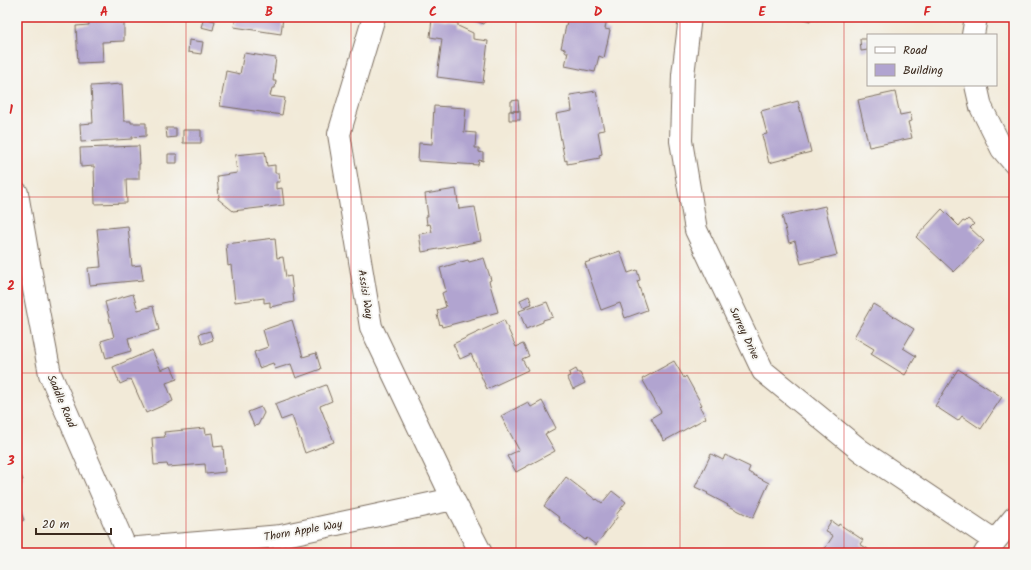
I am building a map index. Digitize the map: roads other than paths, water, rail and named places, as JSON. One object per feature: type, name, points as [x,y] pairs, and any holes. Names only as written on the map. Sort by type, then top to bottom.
[{"type":"street","name":"Assisi Way","points":[[374,17],[339,134],[371,327],[453,499],[481,553]]},
{"type":"street","name":"Surrey Drive","points":[[690,17],[683,75],[681,141],[696,230],[763,371],[861,451],[990,547]]},
{"type":"street","points":[[973,34],[976,17]]},
{"type":"street","points":[[976,86],[980,107],[1002,149],[1014,163]]},
{"type":"street","name":"Saddle Road","points":[[17,193],[50,374],[126,551]]},
{"type":"street","name":"Thorn Apple Way","points":[[126,551],[282,536],[453,499]]},
{"type":"street","points":[[990,547],[1014,518]]}]
